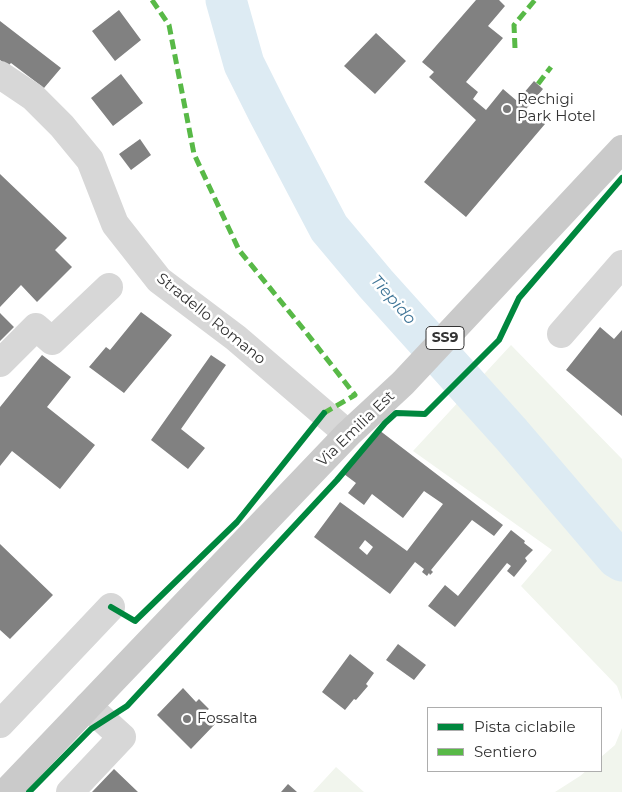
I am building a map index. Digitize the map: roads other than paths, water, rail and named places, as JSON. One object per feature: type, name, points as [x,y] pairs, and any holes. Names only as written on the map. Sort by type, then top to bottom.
[{"type":"main road","name":"Via Emilia Est","points":[[6,792],[348,434],[403,383],[622,150]]},
{"type":"street","name":"Stradello Romano","points":[[0,75],[33,98],[62,126],[90,160],[115,224],[159,280],[236,338],[348,434]]},
{"type":"street","points":[[561,334],[622,264]]},
{"type":"street","points":[[0,363],[36,327],[52,341],[109,287]]},
{"type":"street","points":[[4,711],[111,607]]},
{"type":"street","points":[[70,792],[122,737],[88,706]]},
{"type":"waterway","name":"Tiepido","points":[[226,0],[244,64],[329,228],[376,284],[511,434],[617,558],[622,561]]},
{"type":"place","name":"Rechigi Park Hotel","points":[[507,109]]},
{"type":"place","name":"Fossalta","points":[[187,719]]}]
